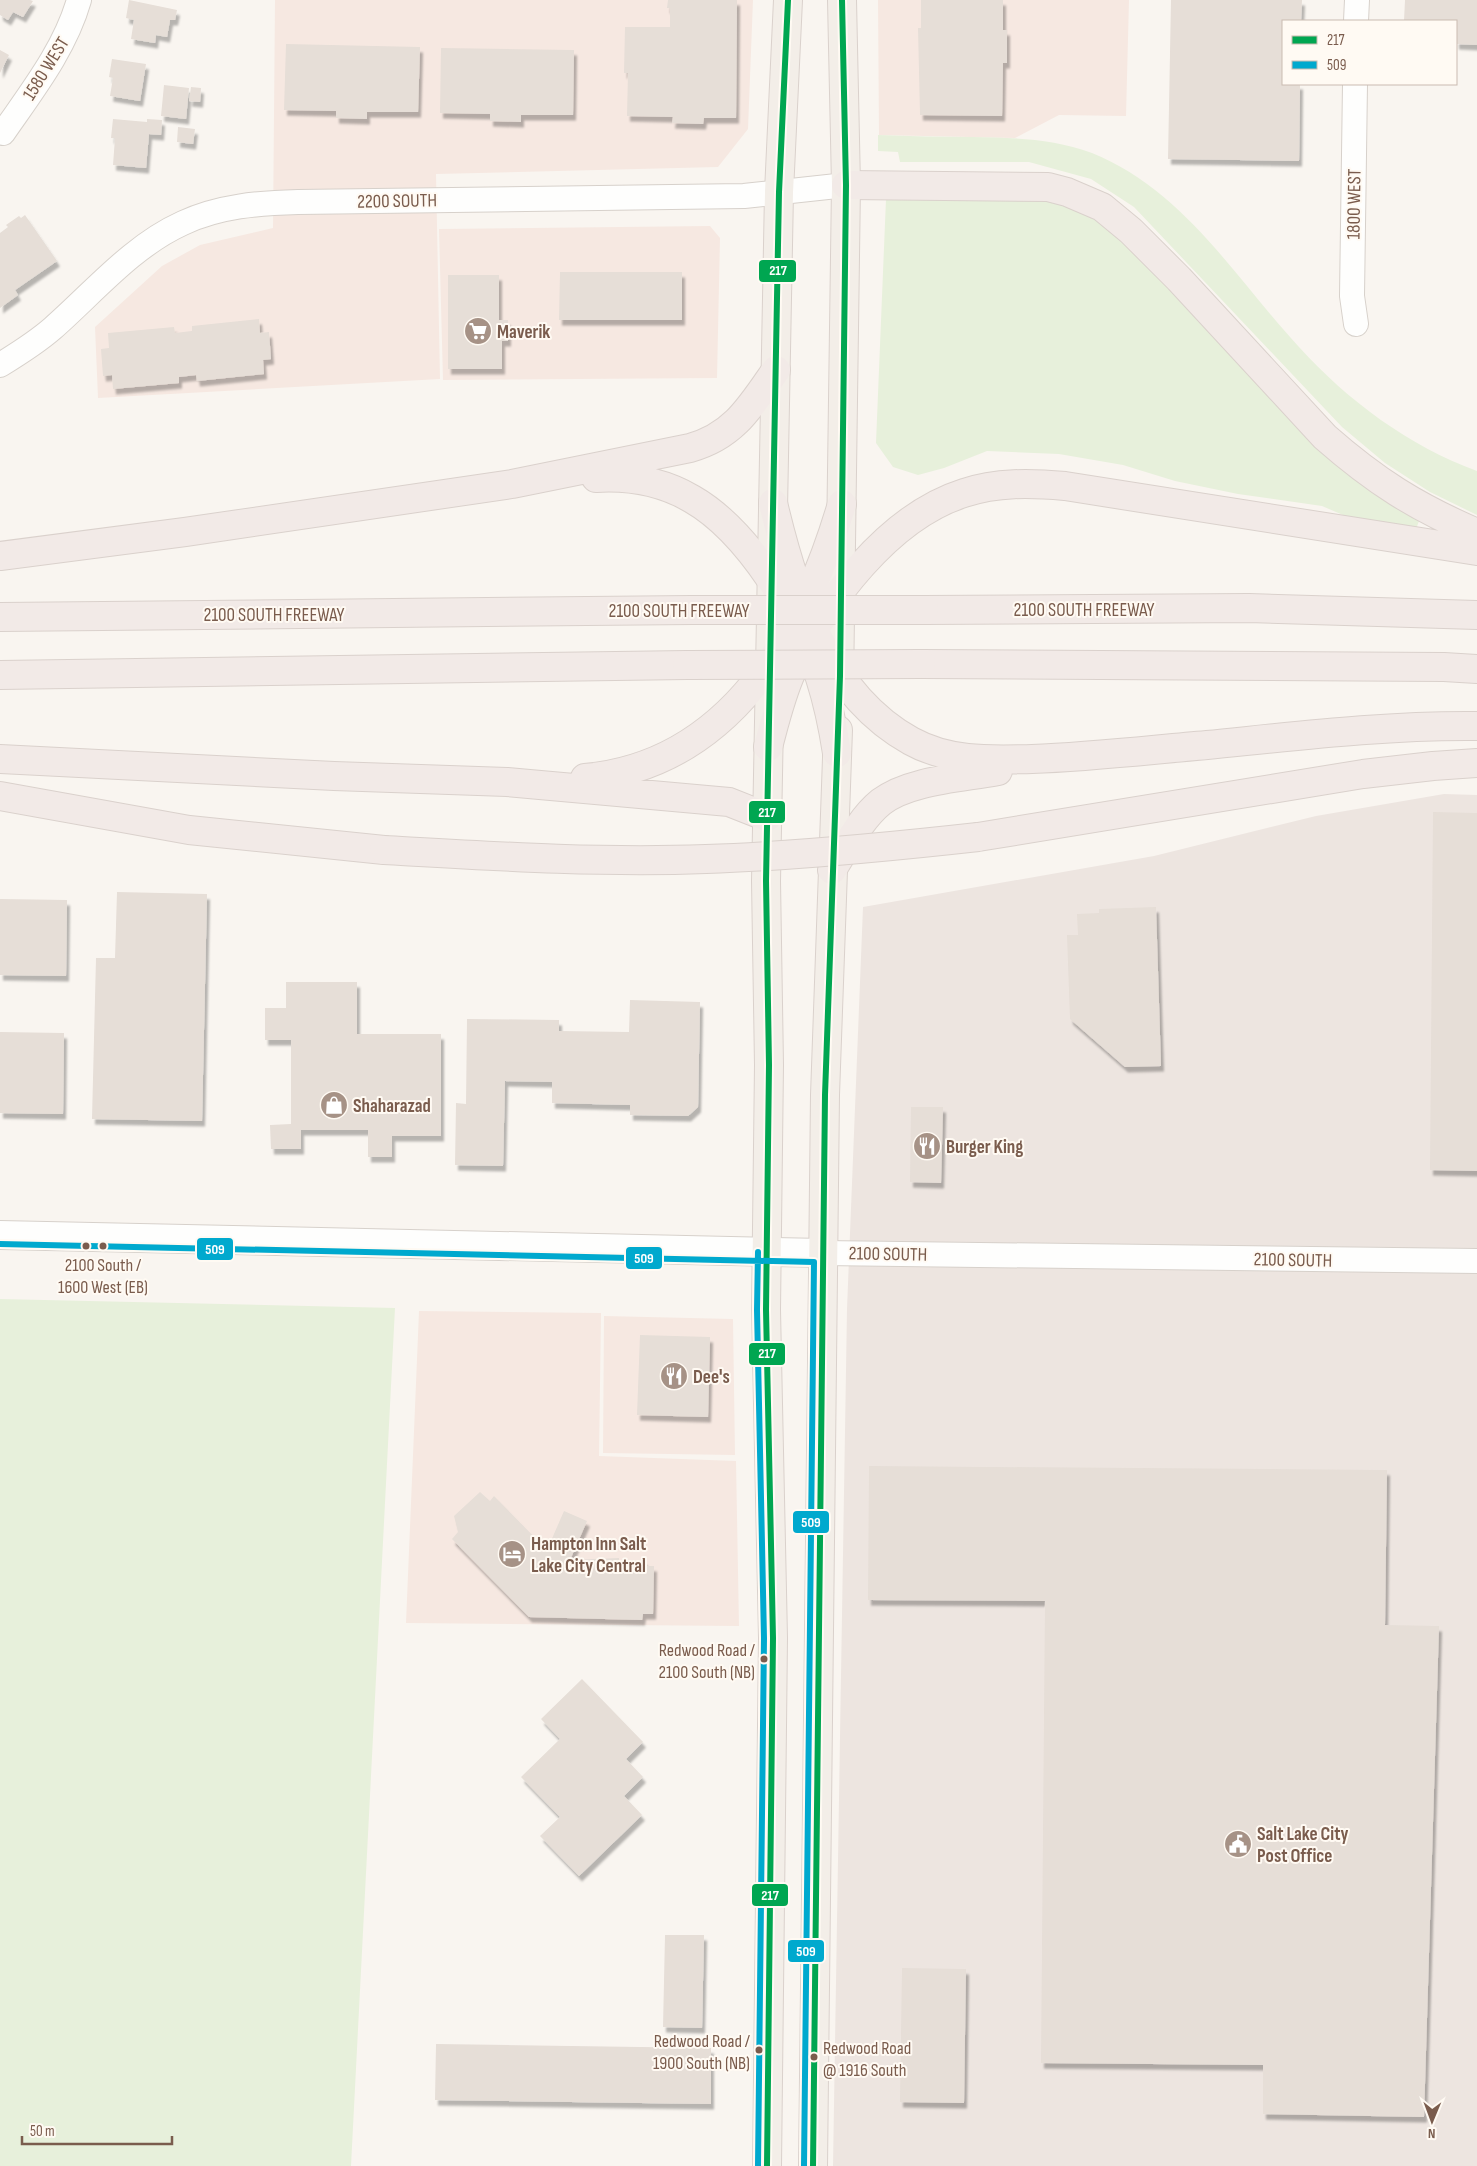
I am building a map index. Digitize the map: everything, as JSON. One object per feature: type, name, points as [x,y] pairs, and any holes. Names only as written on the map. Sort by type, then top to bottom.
[{"type":"highway","points":[[846,185],[1048,187],[1067,192],[1102,207],[1131,231],[1179,279],[1325,437],[1349,458],[1405,498],[1477,532]]},
{"type":"highway","points":[[512,484],[702,444],[716,438],[734,425],[749,408],[776,370]]},
{"type":"highway","points":[[0,556],[194,531],[512,484],[574,478],[625,478],[672,489],[692,499],[730,529],[754,556],[840,676],[863,704],[889,727],[910,741],[935,752],[971,759],[1071,758]]},
{"type":"highway","points":[[507,782],[598,776],[640,768],[677,752],[710,729],[742,698],[805,626],[841,593],[881,546],[933,506],[963,493],[1003,484],[1042,484],[1092,490],[1477,551]]},
{"type":"highway","points":[[773,503],[826,699],[837,753]]},
{"type":"highway","points":[[768,747],[842,504]]},
{"type":"highway","name":"2100 SOUTH FREEWAY","points":[[0,617],[692,610],[1249,608],[1477,615]]},
{"type":"highway","points":[[0,675],[687,665],[921,664],[1434,666],[1477,669]]},
{"type":"highway","points":[[832,870],[868,816],[880,803],[892,795],[930,784],[1071,758],[1341,731],[1477,726]]},
{"type":"highway","points":[[0,759],[334,776],[507,782],[729,802],[767,817]]},
{"type":"highway","points":[[0,796],[189,830],[384,850],[539,859],[706,860],[859,850],[978,837],[1363,774],[1477,763]]},
{"type":"main road","points":[[767,2166],[773,1638],[766,1320],[769,1065],[766,922],[767,817],[779,192],[788,0]]},
{"type":"main road","points":[[813,2166],[826,1065],[840,676],[846,185],[842,0]]},
{"type":"street","name":"1580 WEST","points":[[2,133],[48,67],[73,23],[79,0]]},
{"type":"street","points":[[1356,20],[1357,0]]},
{"type":"street","name":"1800 WEST","points":[[1355,85],[1352,296],[1356,324]]},
{"type":"street","name":"2200 SOUTH","points":[[0,364],[51,330],[124,263],[155,238],[183,223],[227,208],[252,204],[298,202],[744,196],[846,185]]},
{"type":"street","name":"2100 SOUTH","points":[[0,1235],[767,1252],[1477,1261]]},
{"type":"shaded area","points":[[275,0],[753,0],[748,129],[718,167],[436,174],[440,379],[98,398],[95,327],[162,266],[200,245],[273,228]]},
{"type":"shaded area","points":[[878,0],[1129,0],[1126,116],[1059,115],[1015,138],[879,135]]},
{"type":"shaded area","points":[[710,226],[720,238],[717,378],[443,380],[439,229]]},
{"type":"shaded area","points":[[1444,794],[1477,795],[1477,2166],[833,2166],[847,1309],[863,907],[1154,856],[1316,816]]},
{"type":"shaded area","points":[[419,1311],[601,1313],[599,1456],[736,1461],[739,1626],[406,1623]]},
{"type":"shaded area","points":[[604,1316],[733,1319],[735,1455],[603,1453]]},
{"type":"green space","points":[[878,135],[1003,138],[1048,142],[1092,153],[1125,169],[1154,189],[1181,212],[1230,265],[1299,347],[1338,386],[1381,420],[1404,435],[1427,449],[1477,471],[1477,515],[1430,492],[1385,463],[1342,427],[1134,207],[1091,179],[1029,162],[900,162],[898,152],[878,151]]},
{"type":"green space","points":[[1010,197],[1053,201],[1102,220],[1421,516],[1416,529],[1350,518],[1322,506],[1238,494],[1175,481],[1123,465],[1059,454],[987,451],[944,468],[918,475],[893,467],[876,443],[886,199]]},
{"type":"green space","points":[[0,1299],[395,1308],[351,2166],[0,2166]]},
{"type":"building","points":[[0,0],[33,1],[23,17],[13,12],[8,20],[0,15]]},
{"type":"building","points":[[129,0],[177,10],[175,20],[170,20],[167,37],[156,35],[155,43],[131,39],[134,20],[126,18]]},
{"type":"building","points":[[668,0],[737,0],[736,118],[704,118],[703,124],[672,123],[673,117],[627,116],[628,73],[624,73],[625,27],[670,27],[670,8],[667,8]]},
{"type":"building","points":[[921,0],[1003,0],[1003,30],[1007,30],[1007,63],[1003,63],[1002,116],[920,115],[918,28],[921,28]]},
{"type":"building","points":[[1171,0],[1302,0],[1301,20],[1282,20],[1282,85],[1300,85],[1299,161],[1168,159]]},
{"type":"building","points":[[1405,0],[1477,0],[1477,45],[1457,44],[1457,20],[1404,20]]},
{"type":"building","points":[[286,44],[420,47],[418,112],[367,112],[367,119],[336,118],[336,111],[284,110]]},
{"type":"building","points":[[441,48],[574,50],[573,115],[521,115],[521,122],[490,121],[490,114],[440,113]]},
{"type":"building","points":[[0,50],[9,55],[0,73]]},
{"type":"building","points":[[112,59],[146,64],[140,101],[110,96],[113,78],[109,77]]},
{"type":"building","points":[[164,85],[189,88],[186,119],[161,116]]},
{"type":"building","points":[[191,87],[201,88],[200,102],[189,101]]},
{"type":"building","points":[[113,119],[147,122],[147,119],[162,120],[161,135],[149,134],[146,168],[113,165],[115,138],[111,138]]},
{"type":"building","points":[[178,127],[195,129],[193,144],[177,142]]},
{"type":"building","points":[[25,215],[57,261],[15,290],[18,295],[0,308],[0,233],[8,227],[6,225],[19,216],[21,218]]},
{"type":"building","name":"Maverik","points":[[560,272],[682,272],[682,320],[559,320]]},
{"type":"building","name":"Maverik","points":[[448,275],[499,275],[499,320],[508,320],[508,341],[502,341],[502,369],[448,369]]},
{"type":"building","points":[[259,319],[260,333],[269,332],[271,359],[263,360],[264,374],[197,381],[196,375],[179,377],[179,383],[113,389],[112,375],[103,376],[101,349],[109,348],[108,333],[174,327],[175,333],[192,331],[192,326]]},
{"type":"building","points":[[1433,812],[1477,813],[1477,1171],[1430,1170]]},
{"type":"building","points":[[117,892],[207,894],[202,1121],[92,1119],[96,958],[115,958]]},
{"type":"building","points":[[0,899],[67,900],[66,976],[0,975]]},
{"type":"building","points":[[1156,907],[1161,1066],[1125,1067],[1070,1019],[1067,935],[1078,935],[1077,914],[1099,913],[1099,909]]},
{"type":"building","points":[[286,982],[357,982],[357,1034],[441,1034],[441,1136],[392,1136],[392,1157],[368,1157],[368,1130],[301,1130],[301,1149],[271,1149],[270,1125],[291,1124],[291,1040],[265,1040],[265,1008],[286,1008]]},
{"type":"building","points":[[630,1000],[700,1002],[698,1107],[688,1116],[630,1115],[630,1105],[552,1103],[552,1082],[505,1081],[503,1166],[455,1165],[456,1103],[466,1104],[467,1019],[559,1020],[559,1031],[629,1032]]},
{"type":"building","points":[[0,1032],[64,1033],[63,1114],[0,1113]]},
{"type":"building","points":[[911,1107],[943,1107],[941,1183],[910,1182]]},
{"type":"building","name":"Dee's","points":[[640,1335],[710,1337],[708,1417],[637,1415]]},
{"type":"building","name":"Salt Lake City Post Office","points":[[869,1466],[1387,1470],[1385,1625],[1439,1626],[1424,2117],[1263,2114],[1263,2065],[1041,2063],[1045,1601],[868,1600]]},
{"type":"building","name":"Hampton Inn Salt Lake City Central","points":[[480,1492],[490,1501],[494,1496],[547,1550],[564,1511],[587,1521],[570,1560],[619,1558],[619,1561],[645,1560],[644,1566],[654,1566],[653,1614],[643,1614],[642,1620],[529,1617],[452,1539],[458,1532],[454,1516]]},
{"type":"building","points":[[582,1679],[643,1742],[626,1759],[643,1777],[624,1796],[642,1815],[579,1876],[540,1836],[560,1817],[521,1777],[560,1739],[541,1719]]},
{"type":"building","points":[[665,1935],[704,1935],[702,2028],[663,2027]]},
{"type":"building","points":[[902,1968],[966,1969],[964,2103],[900,2102]]},
{"type":"building","points":[[436,2044],[711,2048],[711,2104],[435,2100]]},
{"type":"transit line","name":"217","points":[[767,2166],[773,1638],[766,1310],[769,1065],[766,881],[779,192],[788,0]]},
{"type":"transit line","name":"217","points":[[813,2166],[825,1095],[840,676],[846,185],[842,0]]},
{"type":"transit line","name":"509","points":[[0,1244],[814,1262],[804,2166]]},
{"type":"transit line","name":"509","points":[[758,1252],[757,1310],[764,1638],[758,2166]]},
{"type":"place","name":"Maverik","points":[[478,331]]},
{"type":"place","name":"Shaharazad","points":[[334,1105]]},
{"type":"place","name":"Burger King","points":[[927,1146]]},
{"type":"place","name":"2100 South / 1600 West (EB)","points":[[103,1246]]},
{"type":"place","name":"Dee's","points":[[674,1376]]},
{"type":"place","name":"Hampton Inn Salt Lake City Central","points":[[512,1554]]},
{"type":"place","name":"Redwood Road / 2100 South (NB)","points":[[764,1659]]},
{"type":"place","name":"Salt Lake City Post Office","points":[[1238,1844]]},
{"type":"place","name":"Redwood Road / 1900 South (NB)","points":[[759,2050]]},
{"type":"place","name":"Redwood Road @ 1916 South","points":[[814,2057]]}]
